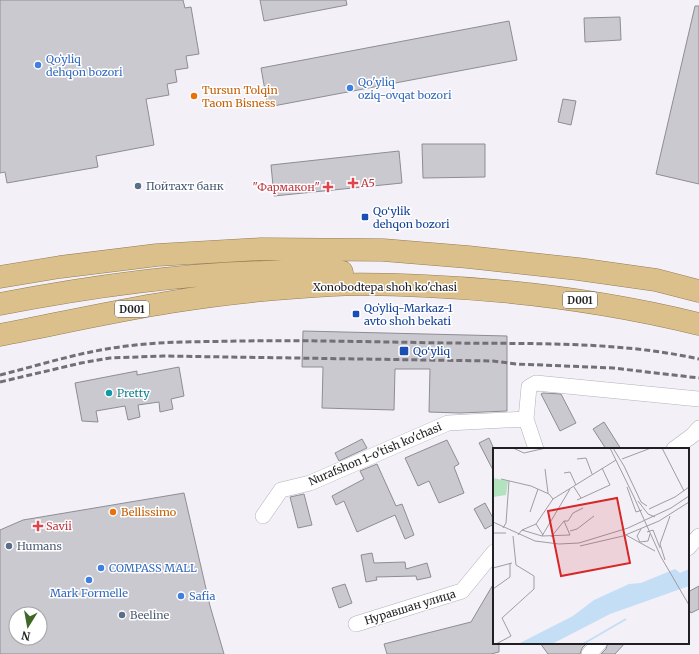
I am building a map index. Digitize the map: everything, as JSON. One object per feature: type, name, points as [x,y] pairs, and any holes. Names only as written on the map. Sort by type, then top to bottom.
[{"type":"highway","points":[[6,276],[157,255],[261,249],[383,250],[468,257],[578,269],[656,280],[699,291]]},
{"type":"highway","points":[[0,304],[134,282],[209,274],[246,272],[328,270],[458,288]]},
{"type":"highway","name":"Xonobodtepa shoh ko'chasi","points":[[0,335],[170,302],[258,291],[335,284],[408,285],[551,296],[601,303],[659,314],[699,324]]},
{"type":"street","points":[[536,448],[526,419],[529,387],[536,383],[699,399]]},
{"type":"street","name":"Nurafshon 1-o'tish ko'chasi","points":[[263,516],[281,490],[310,483],[448,423],[526,419]]},
{"type":"street","points":[[675,448],[693,435],[699,428]]},
{"type":"street","points":[[689,547],[699,536]]},
{"type":"street","name":"Нуравшан улица","points":[[356,624],[462,591],[493,553]]},
{"type":"street","points":[[590,654],[598,644]]},
{"type":"building","points":[[0,0],[183,0],[185,8],[191,7],[199,54],[186,56],[188,68],[175,70],[177,82],[167,84],[169,95],[146,99],[154,145],[96,156],[98,167],[7,183],[5,172],[0,173]]},
{"type":"building","points":[[260,0],[346,0],[347,5],[264,21]]},
{"type":"building","points":[[695,6],[699,6],[699,184],[656,174]]},
{"type":"building","points":[[620,17],[621,40],[585,42],[584,18]]},
{"type":"building","points":[[509,21],[517,60],[268,107],[261,68]]},
{"type":"building","points":[[563,99],[576,101],[571,125],[558,122]]},
{"type":"building","points":[[422,144],[485,144],[485,177],[423,178]]},
{"type":"building","points":[[399,151],[402,183],[274,196],[271,165]]},
{"type":"building","points":[[303,331],[507,336],[507,411],[460,413],[429,412],[430,369],[395,369],[394,410],[322,408],[323,367],[302,367]]},
{"type":"building","name":"Pretty","points":[[179,367],[184,396],[171,399],[173,409],[160,412],[159,402],[138,405],[140,417],[128,420],[125,406],[96,411],[98,422],[82,421],[75,383],[137,371],[137,375]]},
{"type":"building","points":[[541,394],[561,394],[576,423],[560,431]]},
{"type":"building","points":[[604,422],[620,448],[605,448],[593,429]]},
{"type":"building","points":[[489,438],[494,448],[493,470],[479,443]]},
{"type":"building","points":[[362,439],[367,448],[339,461],[335,453]]},
{"type":"building","points":[[447,440],[459,464],[454,467],[464,493],[439,503],[429,481],[418,486],[405,458]]},
{"type":"building","points":[[377,464],[396,506],[402,504],[414,535],[405,539],[395,515],[357,532],[344,501],[336,505],[332,496],[364,479],[360,471]]},
{"type":"building","name":"COMPASS MALL","points":[[184,493],[210,606],[224,654],[0,654],[0,530],[23,520]]},
{"type":"building","points":[[304,494],[312,525],[298,528],[290,497]]},
{"type":"building","points":[[485,503],[493,518],[493,525],[485,529],[474,509]]},
{"type":"building","points":[[372,553],[374,563],[405,562],[406,569],[427,563],[431,577],[417,580],[416,576],[376,577],[377,580],[366,582],[361,555]]},
{"type":"building","points":[[345,584],[352,603],[339,608],[332,588]]},
{"type":"building","points":[[493,585],[493,644],[499,644],[499,652],[491,654],[387,654],[384,644],[471,622]]},
{"type":"building","points":[[699,586],[699,609],[691,613],[689,610],[689,591]]},
{"type":"building","points":[[541,644],[586,644],[582,648],[580,654],[548,654]]},
{"type":"building","points":[[608,644],[624,644],[615,654],[601,654],[606,649]]},
{"type":"railway","points":[[0,375],[75,355],[105,349],[135,345],[195,342],[318,341],[606,346],[668,353],[699,359]]},
{"type":"railway","points":[[0,382],[81,363],[110,358],[163,356],[493,361],[516,364],[613,368],[699,378]]},
{"type":"place","name":"Qoʻyliq dehqon bozori","points":[[38,65]]},
{"type":"place","name":"Qo'yliq oziq-ovqat bozori","points":[[350,88]]},
{"type":"place","name":"Tursun Tolqin Taom Bisness","points":[[194,96]]},
{"type":"place","name":"А5","points":[[353,183]]},
{"type":"place","name":"Пойтахт банк","points":[[138,186]]},
{"type":"place","name":"\"Фармакон\"","points":[[328,187]]},
{"type":"place","name":"Qo‘ylik dehqon bozori","points":[[365,217]]},
{"type":"place","name":"Qoʻyliq-Markaz-1 avto shoh bekati","points":[[356,314]]},
{"type":"place","name":"Qo‘yliq","points":[[404,351]]},
{"type":"place","name":"Pretty","points":[[109,393]]},
{"type":"place","name":"Bellissimo","points":[[113,512]]},
{"type":"place","name":"Savii","points":[[38,526]]},
{"type":"place","name":"Humans","points":[[9,546]]},
{"type":"place","name":"COMPASS MALL","points":[[101,568]]},
{"type":"place","name":"Mark Formelle","points":[[89,580]]},
{"type":"place","name":"Safia","points":[[181,596]]},
{"type":"place","name":"Beeline","points":[[122,615]]}]
